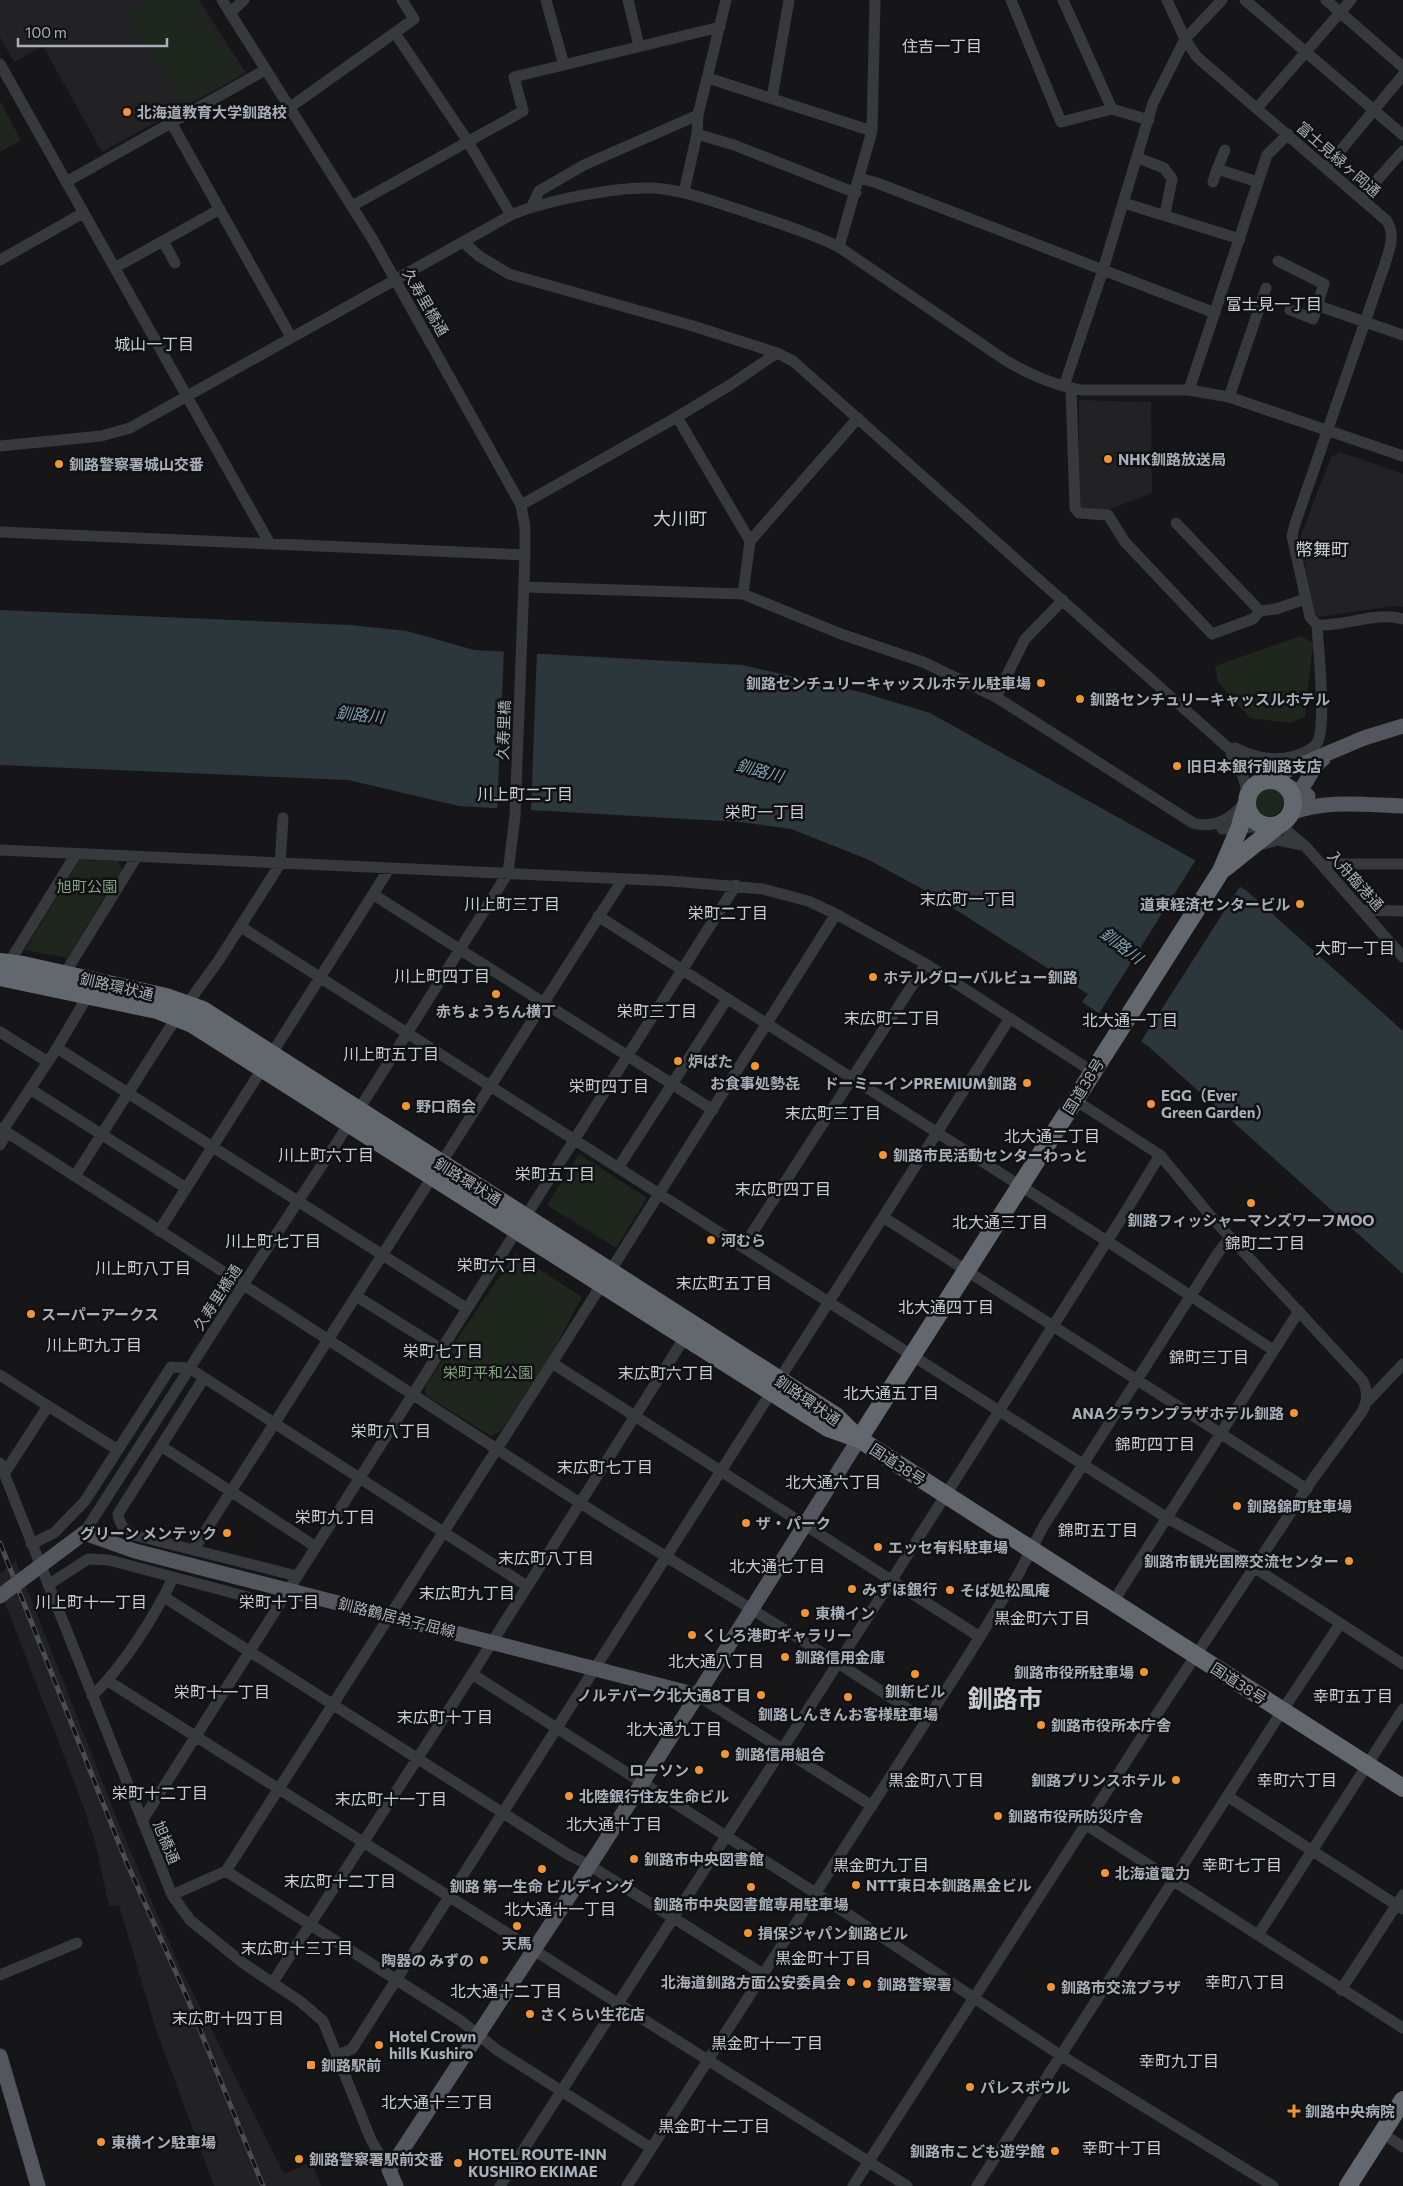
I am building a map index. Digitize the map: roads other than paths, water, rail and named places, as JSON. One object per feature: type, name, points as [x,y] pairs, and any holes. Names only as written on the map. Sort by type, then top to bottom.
[{"type":"highway","points":[[1273,781],[1288,789],[1284,815],[1256,821],[1248,810],[1247,799],[1251,789],[1273,781]]},
{"type":"highway","name":"国道38号","points":[[1238,852],[1240,829],[1247,799]]},
{"type":"highway","name":"国道38号","points":[[1284,815],[1238,852],[1221,871],[1118,1029],[967,1272],[859,1439],[1030,1551],[1403,1788]]},
{"type":"highway","name":"釧路環状通","points":[[2,969],[183,1010],[775,1385]]},
{"type":"highway","name":"釧路環状通","points":[[606,1277],[685,1337],[836,1416],[859,1439]]},
{"type":"highway","points":[[1348,2186],[1403,2100]]},
{"type":"main road","points":[[1273,781],[1372,735],[1403,726]]},
{"type":"main road","points":[[1284,815],[1316,766],[1329,754]]},
{"type":"main road","points":[[1284,815],[1327,805],[1403,806]]},
{"type":"main road","points":[[1284,815],[1327,805]]},
{"type":"main road","points":[[396,2186],[389,2170],[590,1865],[859,1439]]},
{"type":"main road","points":[[0,1596],[84,1533]]},
{"type":"main road","name":"釧路鶴居弟子屈線","points":[[84,1533],[135,1551],[697,1695]]},
{"type":"main road","points":[[0,2056],[38,2186]]},
{"type":"street","name":"久寿里橋通","points":[[222,0],[352,206],[395,278],[521,505],[525,528],[521,645]]},
{"type":"street","points":[[230,13],[244,0]]},
{"type":"street","points":[[289,108],[414,19],[402,0]]},
{"type":"street","points":[[546,0],[564,65]]},
{"type":"street","points":[[628,0],[640,46]]},
{"type":"street","points":[[684,192],[697,134],[698,114],[726,0]]},
{"type":"street","points":[[772,98],[789,0]]},
{"type":"street","points":[[839,247],[856,193],[872,131],[875,0]]},
{"type":"street","points":[[1010,0],[1061,122],[1112,109],[1149,120]]},
{"type":"street","points":[[1063,0],[1112,109]]},
{"type":"street","name":"富士見緑ヶ岡通","points":[[1167,0],[1197,57],[1258,107],[1398,232],[1393,240],[1294,524],[1292,536],[1305,599],[1310,617],[1317,624]]},
{"type":"street","points":[[1222,0],[1186,39],[1153,104],[1068,387],[1075,508],[1079,513],[1108,515],[1125,542],[1212,634],[1253,619],[1260,611],[1276,609],[1305,599]]},
{"type":"street","points":[[1245,0],[1403,135]]},
{"type":"street","points":[[1326,0],[1403,67]]},
{"type":"street","points":[[1258,107],[1351,0]]},
{"type":"street","points":[[352,206],[467,140],[523,111],[514,77],[720,27]]},
{"type":"street","points":[[395,32],[467,140],[511,214]]},
{"type":"street","points":[[0,64],[270,544]]},
{"type":"street","points":[[66,182],[265,70]]},
{"type":"street","points":[[1326,168],[1403,75]]},
{"type":"street","points":[[708,78],[872,131]]},
{"type":"street","points":[[532,206],[539,192],[584,165],[698,114]]},
{"type":"street","points":[[172,124],[291,337]]},
{"type":"street","points":[[697,134],[734,145],[856,193]]},
{"type":"street","points":[[1189,390],[1267,155],[1288,134]]},
{"type":"street","points":[[1213,182],[1224,150]]},
{"type":"street","points":[[1361,198],[1403,151]]},
{"type":"street","points":[[1138,158],[1164,168],[1172,179],[1165,214]]},
{"type":"street","points":[[1218,168],[1258,182]]},
{"type":"street","points":[[860,178],[877,182],[1216,313]]},
{"type":"street","points":[[0,446],[115,433],[130,428],[511,214],[532,206],[613,192],[649,188],[684,192],[816,236],[839,247],[1005,360],[1026,372],[1068,387],[1082,390],[1189,390],[1228,397],[1403,456]]},
{"type":"street","points":[[1124,203],[1165,214],[1240,239]]},
{"type":"street","points":[[116,268],[220,209]]},
{"type":"street","points":[[0,260],[83,213]]},
{"type":"street","points":[[163,240],[175,263]]},
{"type":"street","points":[[464,242],[479,256],[509,274],[693,326],[777,353],[793,361],[1212,734],[1273,781]]},
{"type":"street","points":[[1278,261],[1324,284],[1319,306],[1313,319],[1290,310]]},
{"type":"street","points":[[1228,397],[1266,288]]},
{"type":"street","points":[[1319,306],[1403,335]]},
{"type":"street","points":[[521,505],[677,417],[730,385],[777,353]]},
{"type":"street","points":[[677,417],[750,541]]},
{"type":"street","points":[[743,594],[750,541],[858,418]]},
{"type":"street","points":[[1176,523],[1260,611]]},
{"type":"street","points":[[0,532],[524,555]]},
{"type":"street","points":[[524,587],[743,594],[841,634],[923,662],[996,697],[1193,823],[1240,829],[1284,815]]},
{"type":"street","points":[[996,697],[1025,640],[1063,600]]},
{"type":"street","points":[[1212,734],[1257,757],[1276,759],[1305,752],[1317,742],[1321,729],[1317,624],[1334,626],[1391,615],[1403,619]]},
{"type":"street","name":"久寿里橋","points":[[515,816],[521,645]]},
{"type":"street","points":[[1217,827],[1226,821],[1247,799],[1238,764],[1226,746]]},
{"type":"street","name":"入舟臨港通","points":[[1284,815],[1321,864],[1403,957]]},
{"type":"street","name":"久寿里橋通","points":[[84,1533],[189,1368],[354,1117],[508,873],[515,816]]},
{"type":"street","points":[[75,1176],[183,1010],[241,927],[280,864],[283,818]]},
{"type":"street","points":[[1217,827],[1238,852],[1278,840],[1306,846]]},
{"type":"street","points":[[0,850],[136,858],[508,873],[736,885],[763,889],[808,901],[873,932],[1093,1072]]},
{"type":"street","points":[[2,969],[76,854]]},
{"type":"street","points":[[60,981],[136,858]]},
{"type":"street","points":[[1321,864],[1403,864]]},
{"type":"street","points":[[159,1231],[389,869]]},
{"type":"street","points":[[194,1549],[328,1342],[543,1001],[623,879]]},
{"type":"street","points":[[142,1821],[736,885]]},
{"type":"street","points":[[374,895],[460,947],[713,1110]]},
{"type":"street","points":[[1363,910],[1403,911]]},
{"type":"street","points":[[172,1895],[226,1871],[552,1363],[836,914]]},
{"type":"street","points":[[598,916],[851,1080],[1020,1185],[1274,1350]]},
{"type":"street","points":[[241,927],[322,977],[1082,1465],[1167,1518],[1255,1568],[1403,1664]]},
{"type":"street","points":[[743,1247],[926,964]]},
{"type":"street","points":[[0,1145],[3,1130],[57,1048],[92,988]]},
{"type":"street","points":[[618,1168],[727,999]]},
{"type":"street","points":[[337,2055],[352,2049],[593,1668],[830,1302],[1010,1018]]},
{"type":"street","points":[[0,1032],[48,1062]]},
{"type":"street","points":[[57,1048],[466,1308]]},
{"type":"street","points":[[30,1089],[186,1188]]},
{"type":"street","points":[[1075,1100],[1160,1155],[1230,1237],[1363,1381],[1367,1390],[1368,1401]]},
{"type":"street","points":[[3,1130],[328,1342],[666,1557],[771,1620],[926,1721]]},
{"type":"street","points":[[500,2186],[891,1581],[1160,1155]]},
{"type":"street","points":[[883,1217],[1307,1488]]},
{"type":"street","points":[[627,2186],[980,1637],[1082,1465],[1220,1249],[1230,1237]]},
{"type":"street","points":[[356,1296],[441,1349]]},
{"type":"street","points":[[1113,1602],[1299,1311]]},
{"type":"street","points":[[273,1982],[472,1674],[685,1337]]},
{"type":"street","points":[[552,1363],[980,1637]]},
{"type":"street","points":[[853,2186],[1085,1824],[1307,1488],[1368,1401],[1403,1364]]},
{"type":"street","points":[[32,1544],[54,1533],[85,1500],[171,1367],[189,1368],[274,1425],[527,1586]]},
{"type":"street","points":[[0,1375],[118,1450]]},
{"type":"street","points":[[204,1378],[118,1514],[120,1523],[123,1529],[134,1535],[297,1576]]},
{"type":"street","points":[[2,1469],[48,1406]]},
{"type":"street","points":[[161,1446],[316,1547]]},
{"type":"street","name":"旭橋通","points":[[2,1469],[172,1895],[190,1920],[244,1963],[312,2010],[323,2021],[371,2140],[389,2170]]},
{"type":"street","points":[[48,1585],[88,1559],[109,1560],[278,1605]]},
{"type":"street","points":[[92,1696],[108,1681],[164,1597],[173,1578]]},
{"type":"street","points":[[164,1597],[569,1856],[590,1865],[763,1974]]},
{"type":"street","points":[[977,2186],[1282,1710],[1340,1624]]},
{"type":"street","points":[[472,1674],[974,1996],[1060,2055],[1273,2186]]},
{"type":"street","points":[[108,1681],[532,1951],[552,1960],[907,2186]]},
{"type":"street","points":[[697,1695],[872,1806]]},
{"type":"street","points":[[1258,1935],[1403,1709]]},
{"type":"street","points":[[1227,1796],[1400,1907]]},
{"type":"street","points":[[1085,1824],[1403,2028]]},
{"type":"street","points":[[226,1871],[461,2021],[560,2092],[651,2148]]},
{"type":"street","points":[[1341,1990],[1400,1907],[1403,1895]]},
{"type":"street","points":[[0,1975],[77,1943]]},
{"type":"street","points":[[1382,2134],[1403,2147]]},
{"type":"water","name":"釧路川","points":[[0,610],[350,625],[407,631],[474,650],[742,665],[864,693],[930,713],[1247,891],[1403,1031],[1403,1274],[1148,1046],[1082,1002],[1088,994],[928,892],[867,859],[791,829],[740,822],[459,806],[348,780],[0,765]]},
{"type":"railway","points":[[0,1543],[126,1861],[186,1995],[263,2186]]},
{"type":"place","name":"北海道教育大学釧路校","points":[[127,112]]},
{"type":"place","name":"NHK釧路放送局","points":[[1108,459]]},
{"type":"place","name":"釧路警察署城山交番","points":[[59,464]]},
{"type":"place","name":"釧路センチュリーキャッスルホテル駐車場","points":[[1041,683]]},
{"type":"place","name":"釧路センチュリーキャッスルホテル","points":[[1080,699]]},
{"type":"place","name":"旧日本銀行釧路支店","points":[[1177,766]]},
{"type":"place","name":"道東経済センタービル","points":[[1300,904]]},
{"type":"place","name":"ホテルグローバルビュー釧路","points":[[873,977]]},
{"type":"place","name":"赤ちょうちん横丁","points":[[496,994]]},
{"type":"place","name":"炉ばた","points":[[678,1061]]},
{"type":"place","name":"お食事処勢㐂","points":[[755,1066]]},
{"type":"place","name":"ドーミーインPREMIUM釧路","points":[[1027,1083]]},
{"type":"place","name":"EGG（Ever Green Garden）","points":[[1151,1104]]},
{"type":"place","name":"野口商会","points":[[406,1106]]},
{"type":"place","name":"釧路市民活動センターわっと","points":[[883,1155]]},
{"type":"place","name":"釧路フィッシャーマンズワーフMOO","points":[[1251,1203]]},
{"type":"place","name":"河むら","points":[[711,1240]]},
{"type":"place","name":"スーパーアークス","points":[[31,1314]]},
{"type":"place","name":"ANAクラウンプラザホテル釧路","points":[[1294,1413]]},
{"type":"place","name":"釧路錦町駐車場","points":[[1237,1506]]},
{"type":"place","name":"ザ・パーク","points":[[746,1523]]},
{"type":"place","name":"グリーン メンテック","points":[[227,1533]]},
{"type":"place","name":"エッセ有料駐車場","points":[[878,1547]]},
{"type":"place","name":"釧路市観光国際交流センター","points":[[1349,1561]]},
{"type":"place","name":"みずほ銀行","points":[[852,1589]]},
{"type":"place","name":"そば処松風庵","points":[[950,1590]]},
{"type":"place","name":"東横イン","points":[[805,1613]]},
{"type":"place","name":"くしろ港町ギャラリー","points":[[692,1635]]},
{"type":"place","name":"釧路信用金庫","points":[[785,1657]]},
{"type":"place","name":"釧路市役所駐車場","points":[[1144,1672]]},
{"type":"place","name":"釧新ビル","points":[[915,1674]]},
{"type":"place","name":"ノルテパーク北大通8丁目","points":[[761,1695]]},
{"type":"place","name":"釧路しんきんお客様駐車場","points":[[848,1697]]},
{"type":"place","name":"釧路市役所本庁舎","points":[[1041,1725]]},
{"type":"place","name":"釧路信用組合","points":[[725,1754]]},
{"type":"place","name":"ローソン","points":[[699,1770]]},
{"type":"place","name":"釧路プリンスホテル","points":[[1176,1780]]},
{"type":"place","name":"北陸銀行住友生命ビル","points":[[569,1796]]},
{"type":"place","name":"釧路市役所防災庁舎","points":[[998,1816]]},
{"type":"place","name":"釧路市中央図書館","points":[[634,1859]]},
{"type":"place","name":"釧路 第一生命 ビルディング","points":[[542,1869]]},
{"type":"place","name":"北海道電力","points":[[1105,1873]]},
{"type":"place","name":"NTT東日本釧路黒金ビル","points":[[856,1885]]},
{"type":"place","name":"釧路市中央図書館専用駐車場","points":[[751,1887]]},
{"type":"place","name":"天馬","points":[[517,1926]]},
{"type":"place","name":"損保ジャパン釧路ビル","points":[[748,1933]]},
{"type":"place","name":"陶器の みずの","points":[[484,1960]]},
{"type":"place","name":"北海道釧路方面公安委員会","points":[[851,1982]]},
{"type":"place","name":"釧路警察署","points":[[867,1984]]},
{"type":"place","name":"釧路市交流プラザ","points":[[1051,1987]]},
{"type":"place","name":"さくらい生花店","points":[[530,2014]]},
{"type":"place","name":"Hotel Crown hills Kushiro","points":[[379,2045]]},
{"type":"place","name":"釧路駅前","points":[[311,2065]]},
{"type":"place","name":"パレスボウル","points":[[970,2087]]},
{"type":"place","name":"釧路中央病院","points":[[1294,2111]]},
{"type":"place","name":"東横イン駐車場","points":[[101,2142]]},
{"type":"place","name":"釧路市こども遊学館","points":[[1055,2151]]},
{"type":"place","name":"釧路警察署駅前交番","points":[[299,2159]]},
{"type":"place","name":"HOTEL ROUTE-INN KUSHIRO EKIMAE","points":[[458,2163]]},
{"type":"district","name":"住吉一丁目","points":[[942,45]]},
{"type":"district","name":"富士見一丁目","points":[[1274,303]]},
{"type":"district","name":"城山一丁目","points":[[154,343]]},
{"type":"district","name":"大川町","points":[[680,518]]},
{"type":"district","name":"幣舞町","points":[[1322,549]]},
{"type":"district","name":"川上町二丁目","points":[[525,793]]},
{"type":"district","name":"栄町一丁目","points":[[765,811]]},
{"type":"district","name":"末広町一丁目","points":[[968,898]]},
{"type":"district","name":"川上町三丁目","points":[[512,903]]},
{"type":"district","name":"栄町二丁目","points":[[728,912]]},
{"type":"district","name":"大町一丁目","points":[[1355,947]]},
{"type":"district","name":"川上町四丁目","points":[[442,975]]},
{"type":"district","name":"栄町三丁目","points":[[657,1010]]},
{"type":"district","name":"末広町二丁目","points":[[892,1017]]},
{"type":"district","name":"北大通一丁目","points":[[1130,1019]]},
{"type":"district","name":"川上町五丁目","points":[[391,1053]]},
{"type":"district","name":"栄町四丁目","points":[[609,1085]]},
{"type":"district","name":"末広町三丁目","points":[[833,1112]]},
{"type":"district","name":"北大通二丁目","points":[[1052,1135]]},
{"type":"district","name":"川上町六丁目","points":[[326,1154]]},
{"type":"district","name":"栄町五丁目","points":[[555,1173]]},
{"type":"district","name":"末広町四丁目","points":[[783,1188]]},
{"type":"district","name":"北大通三丁目","points":[[1000,1221]]},
{"type":"district","name":"川上町七丁目","points":[[273,1240]]},
{"type":"district","name":"錦町二丁目","points":[[1265,1242]]},
{"type":"district","name":"栄町六丁目","points":[[497,1264]]},
{"type":"district","name":"川上町八丁目","points":[[143,1267]]},
{"type":"district","name":"末広町五丁目","points":[[724,1282]]},
{"type":"district","name":"北大通四丁目","points":[[946,1306]]},
{"type":"district","name":"川上町九丁目","points":[[94,1344]]},
{"type":"district","name":"栄町七丁目","points":[[443,1350]]},
{"type":"district","name":"錦町三丁目","points":[[1209,1356]]},
{"type":"district","name":"末広町六丁目","points":[[666,1372]]},
{"type":"district","name":"北大通五丁目","points":[[891,1392]]},
{"type":"district","name":"栄町八丁目","points":[[391,1430]]},
{"type":"district","name":"錦町四丁目","points":[[1155,1443]]},
{"type":"district","name":"末広町七丁目","points":[[605,1466]]},
{"type":"district","name":"北大通六丁目","points":[[833,1481]]},
{"type":"district","name":"栄町九丁目","points":[[335,1516]]},
{"type":"district","name":"錦町五丁目","points":[[1098,1529]]},
{"type":"district","name":"末広町八丁目","points":[[546,1557]]},
{"type":"district","name":"北大通七丁目","points":[[777,1565]]},
{"type":"district","name":"末広町九丁目","points":[[467,1592]]},
{"type":"district","name":"川上町十一丁目","points":[[91,1601]]},
{"type":"district","name":"栄町十丁目","points":[[279,1601]]},
{"type":"district","name":"黒金町六丁目","points":[[1042,1617]]},
{"type":"district","name":"北大通八丁目","points":[[716,1660]]},
{"type":"district","name":"栄町十一丁目","points":[[222,1691]]},
{"type":"district","name":"幸町五丁目","points":[[1353,1695]]},
{"type":"district","name":"釧路市","points":[[1005,1698]]},
{"type":"district","name":"末広町十丁目","points":[[445,1716]]},
{"type":"district","name":"北大通九丁目","points":[[674,1728]]},
{"type":"district","name":"黒金町八丁目","points":[[936,1779]]},
{"type":"district","name":"幸町六丁目","points":[[1297,1779]]},
{"type":"district","name":"栄町十二丁目","points":[[160,1792]]},
{"type":"district","name":"末広町十一丁目","points":[[391,1798]]},
{"type":"district","name":"北大通十丁目","points":[[614,1823]]},
{"type":"district","name":"黒金町九丁目","points":[[881,1864]]},
{"type":"district","name":"幸町七丁目","points":[[1242,1864]]},
{"type":"district","name":"末広町十二丁目","points":[[340,1880]]},
{"type":"district","name":"北大通十一丁目","points":[[560,1908]]},
{"type":"district","name":"末広町十三丁目","points":[[297,1947]]},
{"type":"district","name":"黒金町十丁目","points":[[823,1957]]},
{"type":"district","name":"幸町八丁目","points":[[1245,1981]]},
{"type":"district","name":"北大通十二丁目","points":[[506,1990]]},
{"type":"district","name":"末広町十四丁目","points":[[228,2017]]},
{"type":"district","name":"黒金町十一丁目","points":[[767,2042]]},
{"type":"district","name":"幸町九丁目","points":[[1179,2060]]},
{"type":"district","name":"北大通十三丁目","points":[[437,2101]]},
{"type":"district","name":"黒金町十二丁目","points":[[714,2125]]},
{"type":"district","name":"幸町十丁目","points":[[1122,2147]]},
{"type":"park label","name":"旭町公園","points":[[87,886]]},
{"type":"park label","name":"栄町平和公園","points":[[488,1372]]}]
